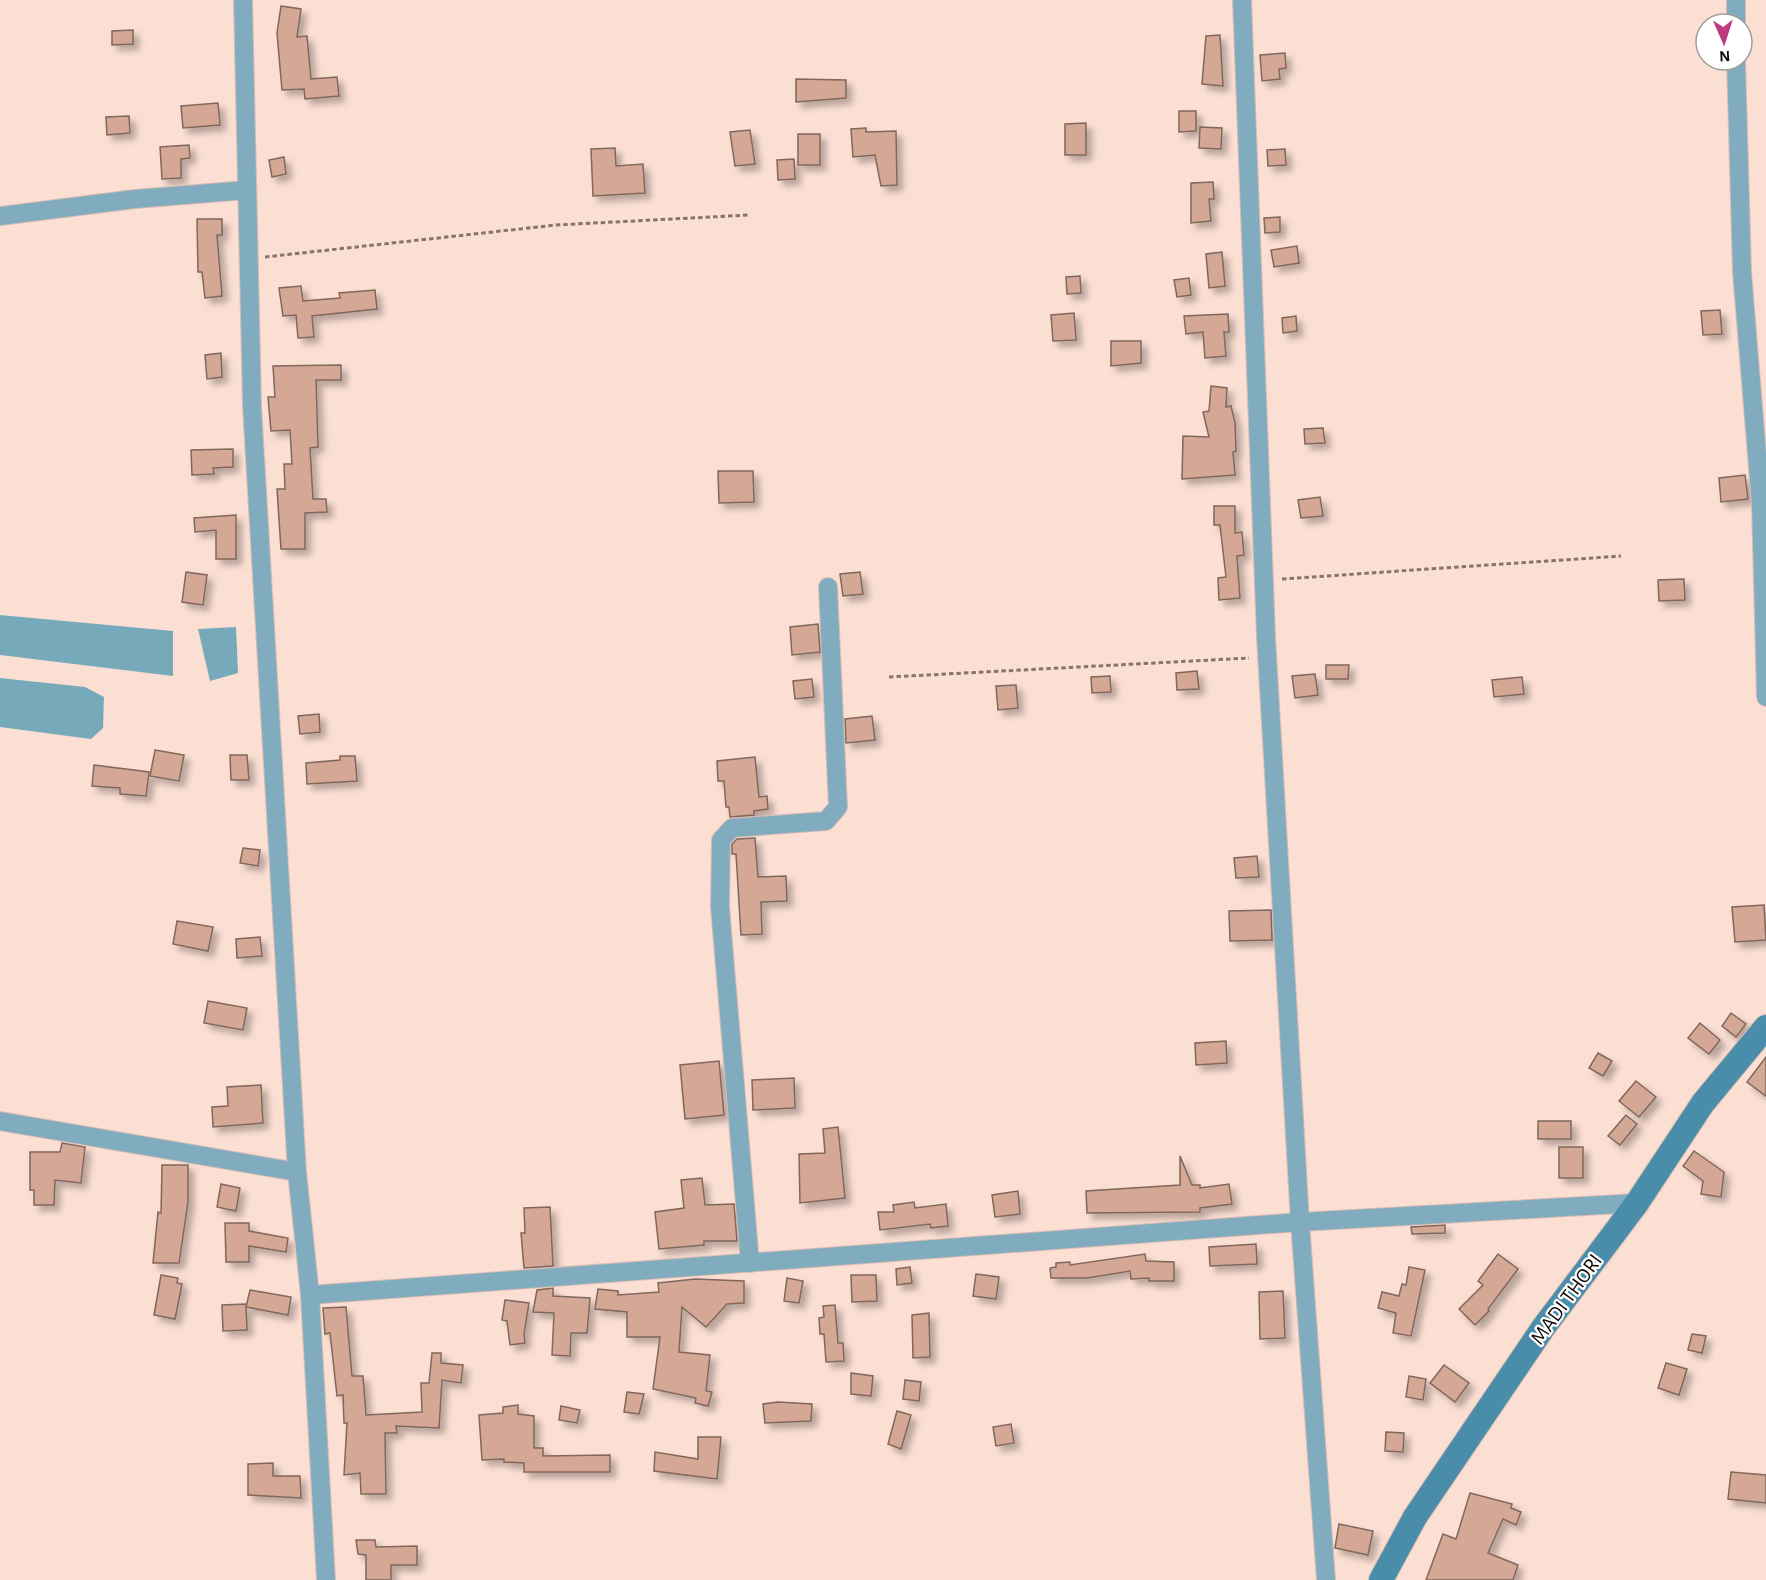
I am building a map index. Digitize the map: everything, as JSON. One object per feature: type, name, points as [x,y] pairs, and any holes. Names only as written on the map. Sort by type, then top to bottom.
[{"type":"main road","name":"MADI THORI","points":[[1381,1580],[1415,1517],[1543,1328],[1637,1203],[1703,1103],[1766,1027]]},
{"type":"street","points":[[243,0],[252,406],[297,1172],[310,1296],[326,1580]]},
{"type":"street","points":[[1242,0],[1268,657],[1300,1222],[1326,1580]]},
{"type":"street","points":[[1736,72],[1742,272],[1761,504],[1766,697]]},
{"type":"street","points":[[0,216],[135,199],[247,190]]},
{"type":"street","points":[[750,1263],[720,907],[721,840],[732,828],[826,821],[838,807],[828,587]]},
{"type":"street","points":[[0,1120],[297,1172]]},
{"type":"street","points":[[310,1296],[1300,1222],[1637,1203]]},
{"type":"path","points":[[249,258],[556,225],[749,215]]},
{"type":"path","points":[[1264,580],[1621,556]]},
{"type":"path","points":[[888,677],[1268,657]]},
{"type":"water","points":[[0,615],[173,631],[173,676],[0,655]]},
{"type":"water","points":[[236,627],[238,673],[210,681],[198,629]]},
{"type":"water","points":[[0,678],[85,687],[104,697],[103,728],[91,739],[0,727]]},
{"type":"building","points":[[281,6],[301,9],[297,37],[307,36],[311,79],[337,77],[339,96],[305,99],[304,89],[282,90],[277,33]]},
{"type":"building","points":[[133,30],[133,44],[112,45],[112,31]]},
{"type":"building","points":[[1220,35],[1223,86],[1202,84],[1206,36]]},
{"type":"building","points":[[1285,53],[1286,68],[1279,69],[1280,79],[1262,81],[1260,55]]},
{"type":"building","points":[[796,79],[846,80],[846,98],[796,102]]},
{"type":"building","points":[[218,103],[220,125],[183,128],[181,106]]},
{"type":"building","points":[[1179,111],[1196,111],[1196,131],[1179,132]]},
{"type":"building","points":[[129,116],[130,133],[107,135],[106,117]]},
{"type":"building","points":[[1086,123],[1086,155],[1065,155],[1065,124]]},
{"type":"building","points":[[1200,127],[1222,128],[1221,149],[1199,148]]},
{"type":"building","points":[[866,128],[866,132],[896,131],[897,185],[881,186],[875,155],[853,157],[851,129]]},
{"type":"building","points":[[750,130],[755,164],[735,166],[730,132]]},
{"type":"building","points":[[798,134],[820,134],[820,165],[798,165]]},
{"type":"building","points":[[189,145],[190,158],[181,159],[181,178],[162,179],[160,147]]},
{"type":"building","points":[[615,148],[616,166],[643,164],[645,193],[593,196],[591,149]]},
{"type":"building","points":[[1285,149],[1286,165],[1268,166],[1267,150]]},
{"type":"building","points":[[284,157],[286,174],[272,177],[269,160]]},
{"type":"building","points":[[794,159],[795,179],[778,180],[777,160]]},
{"type":"building","points":[[1213,182],[1214,199],[1209,199],[1211,221],[1191,223],[1191,183]]},
{"type":"building","points":[[1280,217],[1280,232],[1265,233],[1264,218]]},
{"type":"building","points":[[197,219],[222,219],[222,235],[217,235],[222,296],[205,298],[202,272],[198,272]]},
{"type":"building","points":[[1297,246],[1299,263],[1274,267],[1271,250]]},
{"type":"building","points":[[1222,252],[1225,286],[1209,288],[1206,254]]},
{"type":"building","points":[[1080,276],[1081,293],[1067,294],[1066,277]]},
{"type":"building","points":[[1189,278],[1191,295],[1177,297],[1174,280]]},
{"type":"building","points":[[301,286],[303,301],[340,298],[339,293],[375,290],[377,309],[312,316],[314,337],[298,338],[296,315],[283,316],[279,288]]},
{"type":"building","points":[[1720,310],[1722,334],[1703,335],[1701,311]]},
{"type":"building","points":[[1074,313],[1076,340],[1053,341],[1051,315]]},
{"type":"building","points":[[1228,314],[1229,332],[1224,332],[1226,356],[1205,358],[1203,332],[1186,334],[1184,316]]},
{"type":"building","points":[[1296,316],[1297,331],[1283,333],[1282,318]]},
{"type":"building","points":[[1111,341],[1141,341],[1141,363],[1111,366]]},
{"type":"building","points":[[221,353],[222,377],[207,379],[205,355]]},
{"type":"building","points":[[341,365],[341,380],[316,380],[318,447],[310,448],[313,499],[326,499],[327,512],[305,513],[305,549],[281,549],[277,489],[285,489],[284,464],[292,464],[290,430],[271,431],[268,397],[275,397],[273,366]]},
{"type":"building","points":[[1211,386],[1227,388],[1226,407],[1231,406],[1235,423],[1236,451],[1233,452],[1235,475],[1182,479],[1183,436],[1209,437],[1203,412],[1209,411]]},
{"type":"building","points":[[1323,428],[1325,443],[1305,444],[1304,429]]},
{"type":"building","points":[[233,449],[233,467],[213,468],[214,474],[192,475],[191,450]]},
{"type":"building","points":[[718,471],[753,471],[754,502],[719,503]]},
{"type":"building","points":[[1745,475],[1748,499],[1721,502],[1719,478]]},
{"type":"building","points":[[1320,497],[1323,516],[1301,518],[1298,500]]},
{"type":"building","points":[[1214,506],[1235,506],[1235,533],[1242,532],[1244,555],[1237,556],[1240,598],[1219,600],[1218,578],[1226,577],[1220,525],[1214,525]]},
{"type":"building","points":[[236,515],[236,559],[216,559],[216,530],[195,532],[194,518]]},
{"type":"building","points":[[186,572],[207,575],[203,605],[182,602]]},
{"type":"building","points":[[860,572],[863,594],[843,596],[840,574]]},
{"type":"building","points":[[1684,579],[1685,600],[1659,601],[1658,580]]},
{"type":"building","points":[[818,624],[820,652],[792,655],[790,627]]},
{"type":"building","points":[[1326,665],[1349,665],[1348,679],[1326,679]]},
{"type":"building","points":[[1197,671],[1199,689],[1177,690],[1176,673]]},
{"type":"building","points":[[1315,674],[1318,695],[1295,698],[1292,676]]},
{"type":"building","points":[[1110,676],[1111,692],[1092,693],[1091,677]]},
{"type":"building","points":[[1522,677],[1524,694],[1494,697],[1492,680]]},
{"type":"building","points":[[812,679],[814,697],[795,699],[793,681]]},
{"type":"building","points":[[1016,685],[1018,708],[998,710],[996,686]]},
{"type":"building","points":[[319,714],[320,732],[300,734],[298,716]]},
{"type":"building","points":[[872,716],[875,740],[846,743],[845,719]]},
{"type":"building","points":[[155,750],[184,755],[179,781],[150,776]]},
{"type":"building","points":[[230,755],[247,755],[249,780],[231,780]]},
{"type":"building","points":[[340,756],[355,756],[357,781],[307,784],[306,763],[340,760]]},
{"type":"building","points":[[755,757],[759,797],[767,796],[768,809],[754,811],[754,815],[730,817],[729,807],[726,807],[724,781],[718,781],[717,761]]},
{"type":"building","points":[[94,765],[149,772],[146,796],[120,794],[120,788],[92,786]]},
{"type":"building","points":[[755,838],[758,877],[786,876],[787,901],[761,902],[762,934],[741,935],[736,854],[732,854],[732,844],[737,839]]},
{"type":"building","points":[[243,848],[260,850],[258,866],[240,863]]},
{"type":"building","points":[[1257,856],[1259,877],[1236,878],[1234,858]]},
{"type":"building","points":[[1764,905],[1766,940],[1735,942],[1732,907]]},
{"type":"building","points":[[1271,910],[1272,940],[1230,941],[1229,911]]},
{"type":"building","points":[[177,921],[213,927],[208,951],[173,944]]},
{"type":"building","points":[[260,937],[262,956],[237,958],[236,939]]},
{"type":"building","points":[[208,1001],[247,1008],[243,1030],[204,1023]]},
{"type":"building","points":[[1731,1013],[1746,1024],[1736,1037],[1722,1026]]},
{"type":"building","points":[[1700,1023],[1720,1040],[1709,1054],[1688,1038]]},
{"type":"building","points":[[1226,1041],[1227,1063],[1196,1065],[1195,1043]]},
{"type":"building","points":[[1598,1053],[1612,1061],[1603,1076],[1589,1068]]},
{"type":"building","points":[[1766,1057],[1766,1096],[1747,1082]]},
{"type":"building","points":[[719,1061],[724,1115],[685,1119],[680,1065]]},
{"type":"building","points":[[794,1078],[795,1108],[753,1110],[752,1080]]},
{"type":"building","points":[[1636,1081],[1656,1097],[1639,1117],[1619,1101]]},
{"type":"building","points":[[261,1085],[263,1123],[213,1127],[212,1107],[228,1106],[227,1087]]},
{"type":"building","points":[[1626,1115],[1637,1124],[1620,1145],[1608,1136]]},
{"type":"building","points":[[1538,1121],[1571,1121],[1571,1139],[1538,1139]]},
{"type":"building","points":[[838,1127],[845,1198],[800,1203],[799,1154],[825,1153],[823,1129]]},
{"type":"building","points":[[62,1143],[85,1147],[81,1183],[55,1180],[54,1205],[34,1205],[34,1190],[30,1190],[30,1152],[60,1152]]},
{"type":"building","points":[[1559,1147],[1583,1147],[1583,1178],[1559,1178]]},
{"type":"building","points":[[1694,1151],[1724,1172],[1721,1197],[1701,1194],[1703,1181],[1683,1166]]},
{"type":"building","points":[[1180,1156],[1192,1185],[1200,1185],[1200,1188],[1229,1184],[1232,1204],[1200,1208],[1200,1212],[1087,1213],[1086,1191],[1180,1185]]},
{"type":"building","points":[[162,1165],[188,1165],[188,1202],[179,1263],[153,1263],[158,1212],[161,1213]]},
{"type":"building","points":[[702,1178],[705,1205],[734,1204],[737,1241],[704,1241],[704,1245],[659,1249],[655,1212],[684,1208],[681,1180]]},
{"type":"building","points":[[221,1184],[240,1188],[236,1211],[217,1207]]},
{"type":"building","points":[[1018,1191],[1020,1214],[995,1217],[992,1195]]},
{"type":"building","points":[[914,1202],[915,1208],[946,1204],[948,1226],[931,1228],[930,1224],[880,1230],[878,1212],[894,1212],[893,1205]]},
{"type":"building","points":[[550,1207],[553,1266],[524,1268],[521,1233],[525,1233],[524,1208]]},
{"type":"building","points":[[225,1223],[249,1223],[249,1231],[288,1238],[286,1252],[249,1246],[249,1262],[226,1262]]},
{"type":"building","points":[[1445,1225],[1445,1233],[1412,1234],[1411,1227]]},
{"type":"building","points":[[1256,1244],[1257,1264],[1210,1266],[1209,1247]]},
{"type":"building","points":[[1145,1254],[1146,1261],[1174,1262],[1174,1281],[1149,1281],[1149,1278],[1131,1279],[1130,1271],[1087,1278],[1051,1278],[1050,1268],[1056,1267],[1056,1263],[1070,1262],[1070,1265]]},
{"type":"building","points":[[1498,1254],[1518,1269],[1488,1309],[1489,1311],[1475,1325],[1459,1309],[1483,1285],[1478,1281]]},
{"type":"building","points":[[910,1267],[912,1283],[897,1285],[896,1269]]},
{"type":"building","points":[[1409,1267],[1425,1270],[1411,1336],[1393,1333],[1396,1313],[1378,1308],[1382,1292],[1399,1296],[1402,1284],[1406,1285]]},
{"type":"building","points":[[976,1274],[999,1277],[996,1299],[973,1296]]},
{"type":"building","points":[[161,1275],[178,1278],[177,1283],[182,1284],[175,1319],[154,1315]]},
{"type":"building","points":[[851,1275],[876,1275],[877,1301],[852,1302]]},
{"type":"building","points":[[787,1278],[803,1281],[799,1303],[784,1301]]},
{"type":"building","points":[[695,1279],[744,1281],[744,1303],[727,1304],[706,1327],[682,1307],[679,1352],[710,1355],[706,1391],[712,1392],[708,1406],[695,1403],[696,1398],[653,1389],[660,1337],[627,1337],[627,1312],[595,1309],[598,1289],[618,1291],[618,1295],[659,1292],[658,1283]]},
{"type":"building","points":[[553,1288],[553,1296],[590,1298],[587,1333],[571,1333],[570,1356],[552,1355],[554,1313],[533,1312],[537,1290]]},
{"type":"building","points":[[250,1290],[291,1297],[288,1315],[246,1307]]},
{"type":"building","points":[[1283,1291],[1285,1338],[1260,1339],[1259,1292]]},
{"type":"building","points":[[505,1300],[529,1303],[524,1334],[525,1343],[510,1345],[507,1321],[502,1320]]},
{"type":"building","points":[[246,1304],[247,1330],[223,1331],[222,1305]]},
{"type":"building","points":[[835,1305],[838,1343],[843,1343],[844,1361],[826,1362],[824,1334],[820,1334],[819,1318],[824,1317],[823,1306]]},
{"type":"building","points":[[346,1307],[352,1376],[363,1376],[366,1415],[422,1412],[421,1383],[429,1383],[432,1353],[441,1353],[441,1363],[463,1365],[461,1383],[442,1380],[439,1428],[396,1426],[397,1433],[385,1433],[386,1494],[361,1494],[360,1473],[344,1475],[347,1423],[344,1423],[343,1395],[337,1396],[330,1333],[325,1334],[323,1308]]},
{"type":"building","points":[[929,1313],[930,1357],[913,1358],[912,1315]]},
{"type":"building","points":[[1692,1334],[1706,1336],[1702,1353],[1688,1350]]},
{"type":"building","points":[[1666,1363],[1687,1369],[1679,1395],[1658,1388]]},
{"type":"building","points":[[1444,1365],[1469,1383],[1455,1402],[1430,1383]]},
{"type":"building","points":[[851,1373],[873,1376],[871,1396],[851,1394]]},
{"type":"building","points":[[1409,1376],[1426,1379],[1423,1400],[1406,1397]]},
{"type":"building","points":[[905,1380],[921,1382],[919,1401],[903,1399]]},
{"type":"building","points":[[627,1392],[644,1394],[639,1414],[624,1412]]},
{"type":"building","points":[[778,1402],[812,1404],[811,1421],[765,1423],[763,1404]]},
{"type":"building","points":[[518,1405],[518,1414],[534,1416],[534,1448],[543,1448],[543,1456],[610,1455],[610,1472],[524,1472],[524,1463],[504,1462],[504,1459],[482,1460],[479,1415],[503,1413],[503,1407]]},
{"type":"building","points":[[561,1406],[580,1410],[577,1423],[559,1420]]},
{"type":"building","points":[[897,1411],[911,1415],[901,1449],[888,1444]]},
{"type":"building","points":[[1011,1424],[1014,1443],[996,1446],[993,1427]]},
{"type":"building","points":[[1386,1432],[1404,1433],[1403,1452],[1385,1451]]},
{"type":"building","points":[[698,1437],[721,1437],[717,1479],[654,1471],[655,1452],[698,1459]]},
{"type":"building","points":[[273,1463],[273,1476],[300,1476],[301,1498],[248,1495],[248,1464]]},
{"type":"building","points":[[1731,1472],[1766,1475],[1766,1503],[1728,1499]]},
{"type":"building","points":[[1470,1493],[1512,1504],[1511,1508],[1521,1512],[1516,1525],[1503,1519],[1488,1553],[1518,1565],[1513,1580],[1426,1580],[1443,1534],[1456,1539]]},
{"type":"building","points":[[1339,1524],[1373,1531],[1368,1555],[1335,1548]]},
{"type":"building","points":[[356,1540],[375,1540],[376,1547],[417,1546],[417,1565],[391,1565],[391,1580],[366,1580],[366,1555],[358,1554]]}]
